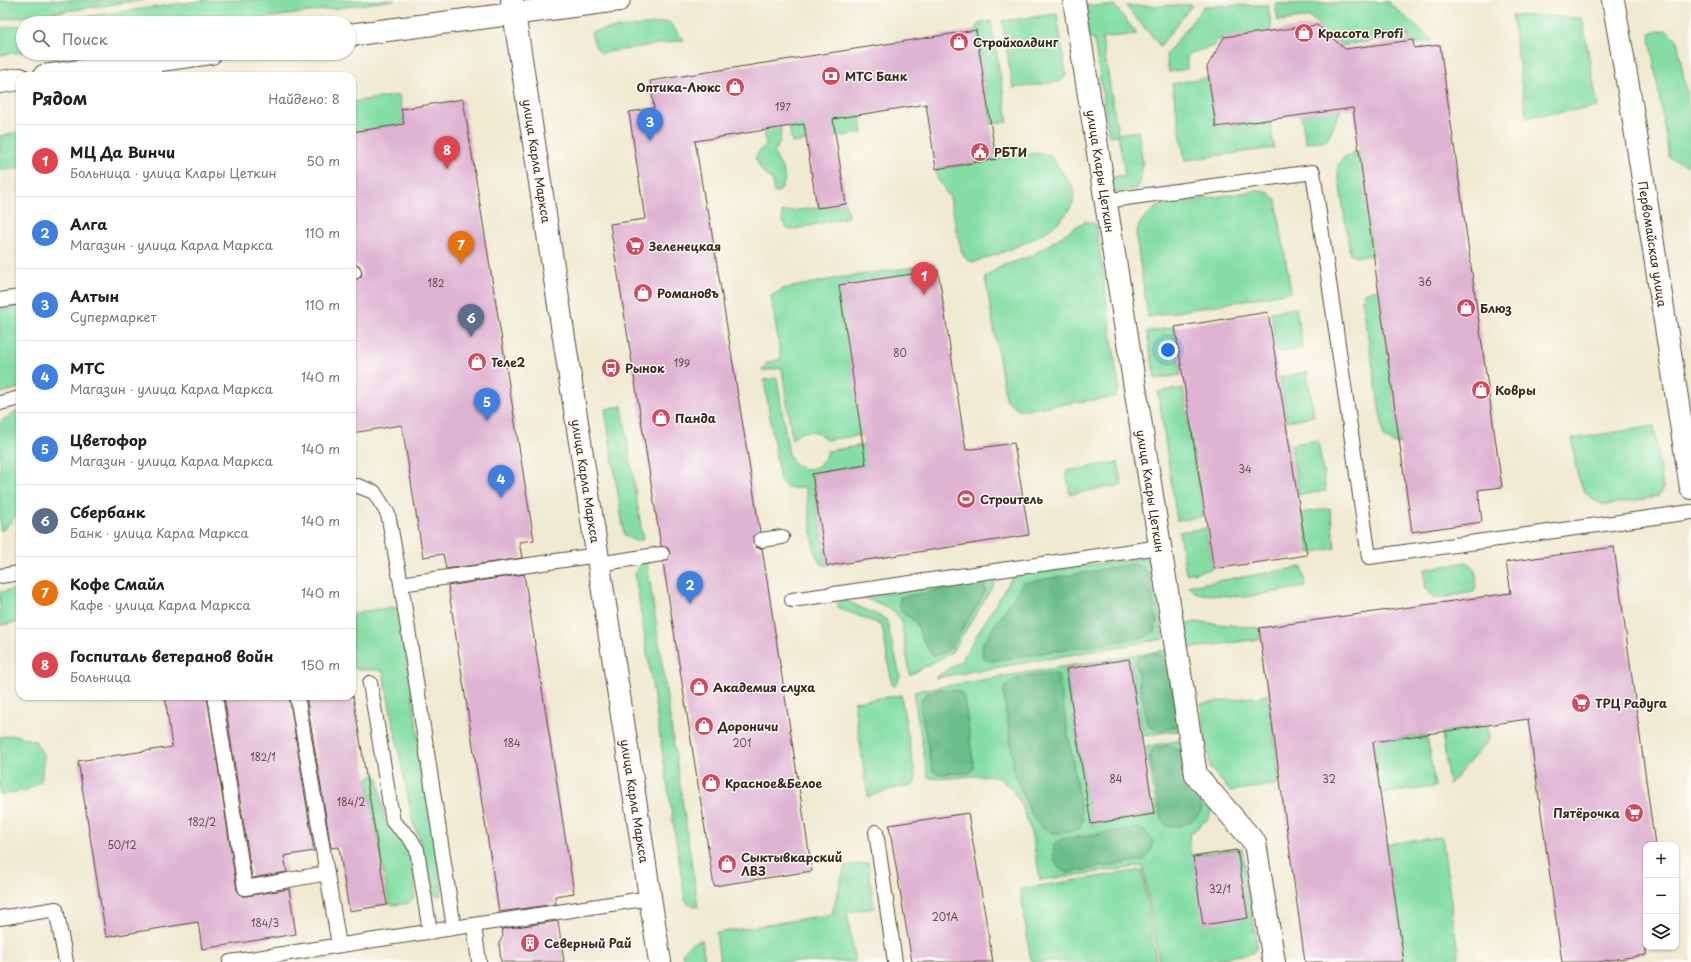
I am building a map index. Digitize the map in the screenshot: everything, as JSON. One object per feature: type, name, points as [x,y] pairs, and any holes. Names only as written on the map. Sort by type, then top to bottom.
[{"type":"street","points":[[356,34],[513,6],[619,0]]},
{"type":"street","name":"улица Клары Цеткин","points":[[1074,0],[1196,774],[1255,843],[1274,962]]},
{"type":"street","name":"Первомайская улица","points":[[1613,0],[1632,109],[1691,488]]},
{"type":"street","name":"улица Карла Маркса","points":[[513,6],[660,962]]},
{"type":"street","points":[[100,72],[155,68],[185,60]]},
{"type":"street","points":[[0,82],[16,80]]},
{"type":"lane","points":[[1105,202],[1313,172],[1369,557],[1691,512]]},
{"type":"lane","points":[[0,300],[16,298]]},
{"type":"lane","points":[[0,403],[16,399]]},
{"type":"lane","points":[[356,486],[374,492],[388,514],[401,584],[454,928]]},
{"type":"lane","points":[[761,540],[782,537]]},
{"type":"lane","points":[[792,600],[1160,547]]},
{"type":"lane","points":[[401,584],[598,559],[662,554]]},
{"type":"lane","points":[[0,576],[16,574]]},
{"type":"lane","points":[[370,683],[393,822],[410,838],[417,850],[430,932]]},
{"type":"lane","points":[[216,700],[245,888],[327,873]]},
{"type":"lane","points":[[298,700],[339,945]]},
{"type":"lane","points":[[876,832],[895,962]]},
{"type":"lane","points":[[230,962],[317,956],[339,945],[650,898]]},
{"type":"lane","points":[[0,918],[56,909],[66,962]]},
{"type":"lane","points":[[474,925],[479,962]]},
{"type":"green space","points":[[0,0],[144,0],[29,16],[16,16],[16,18],[0,20]]},
{"type":"green space","points":[[207,0],[395,0],[280,16],[89,16]]},
{"type":"green space","points":[[1388,2],[1433,41],[1409,44],[1408,35],[1340,46],[1310,17],[1278,21],[1275,4]]},
{"type":"green space","points":[[1086,5],[1115,6],[1137,34],[1102,38],[1118,134],[1138,131],[1143,165],[1138,188],[1115,192],[1108,178],[1125,175],[1118,135],[1109,136],[1094,39],[1088,37]]},
{"type":"green space","points":[[1192,5],[1160,46],[1126,6]]},
{"type":"green space","points":[[1268,5],[1272,31],[1217,40],[1214,46],[1191,53],[1187,58],[1187,69],[1169,72],[1166,55],[1204,6]]},
{"type":"green space","points":[[1057,14],[1066,76],[1057,82],[1013,88],[1002,21]]},
{"type":"green space","points":[[1512,15],[1582,18],[1598,107],[1526,117]]},
{"type":"green space","points":[[991,21],[1008,122],[991,124],[976,30],[978,24]]},
{"type":"green space","points":[[669,22],[684,40],[602,53],[596,47],[591,33],[594,31]]},
{"type":"green space","points":[[16,26],[16,53],[0,55],[0,28]]},
{"type":"green space","points":[[1666,30],[1677,39],[1691,120],[1691,167],[1669,157],[1649,33]]},
{"type":"green space","points":[[1209,77],[1216,127],[1270,119],[1274,148],[1185,160],[1172,84]]},
{"type":"green space","points":[[399,95],[404,124],[356,131],[356,101]]},
{"type":"green space","points":[[1341,109],[1327,140],[1306,143],[1301,115]]},
{"type":"green space","points":[[860,114],[863,133],[792,143],[789,126]]},
{"type":"green space","points":[[780,127],[780,137],[774,153],[782,167],[784,180],[780,191],[774,193],[772,179],[764,173],[755,158],[761,149],[766,146],[764,129]]},
{"type":"green space","points":[[16,133],[16,169],[0,171],[0,136]]},
{"type":"green space","points":[[1359,150],[1374,254],[1356,256],[1350,253],[1337,167],[1344,157]]},
{"type":"green space","points":[[1037,153],[1050,155],[1074,189],[1073,202],[1067,213],[1045,232],[1030,240],[1001,253],[975,262],[968,261],[962,253],[950,198],[937,178],[936,169]]},
{"type":"green space","points":[[1255,191],[1267,192],[1276,200],[1291,292],[1148,317],[1136,236],[1141,221],[1161,205]]},
{"type":"green space","points":[[846,204],[848,217],[791,230],[784,225],[782,220],[782,212]]},
{"type":"green space","points":[[1085,221],[1096,224],[1119,388],[1115,397],[1021,410],[1006,400],[985,277],[1002,266],[1031,256]]},
{"type":"green space","points":[[934,264],[938,270],[862,435],[826,440],[818,433],[809,431],[800,433],[792,439],[782,368],[762,371],[767,363],[781,359],[771,296],[783,289],[838,278]]},
{"type":"green space","points":[[1379,290],[1400,444],[1393,443],[1384,437],[1362,299],[1366,292]]},
{"type":"green space","points":[[16,306],[16,389],[0,393],[0,309]]},
{"type":"green space","points":[[1296,308],[1303,348],[1277,352],[1271,312]]},
{"type":"green space","points":[[1174,327],[1181,375],[1155,379],[1147,332]]},
{"type":"green space","points":[[1307,372],[1314,416],[1287,421],[1280,377]]},
{"type":"green space","points":[[777,378],[789,455],[798,466],[810,469],[821,464],[827,451],[864,445],[867,465],[812,474],[827,566],[820,563],[815,553],[805,487],[788,487],[782,484],[780,480],[764,380]]},
{"type":"green space","points":[[1183,388],[1204,516],[1177,521],[1158,392]]},
{"type":"green space","points":[[622,406],[643,540],[635,541],[625,536],[624,533],[605,409]]},
{"type":"green space","points":[[15,412],[16,516],[3,530],[0,530],[0,422]]},
{"type":"green space","points":[[1654,426],[1663,488],[1657,497],[1607,505],[1596,502],[1589,496],[1579,480],[1576,470],[1572,439]]},
{"type":"green space","points":[[1318,440],[1326,491],[1299,495],[1291,444]]},
{"type":"green space","points":[[1118,462],[1122,485],[1070,494],[1066,471]]},
{"type":"green space","points":[[1330,508],[1335,548],[1309,553],[1302,513]]},
{"type":"green space","points":[[1206,528],[1212,569],[1186,574],[1179,532]]},
{"type":"green space","points":[[1152,556],[1163,639],[935,678],[961,661],[1013,576]]},
{"type":"green space","points":[[647,562],[698,907],[688,904],[685,899],[635,574],[639,566]]},
{"type":"green space","points":[[1467,562],[1473,568],[1476,576],[1474,592],[1434,599],[1428,593],[1425,586],[1425,569]]},
{"type":"green space","points":[[1133,564],[1143,567],[1149,574],[1157,623],[1154,632],[1146,637],[992,661],[984,659],[982,653],[983,643],[1023,583]]},
{"type":"green space","points":[[1302,567],[1306,587],[1246,597],[1200,594],[1188,586]]},
{"type":"green space","points":[[999,577],[952,652],[910,675],[901,619],[892,610],[881,604],[861,597]]},
{"type":"green space","points":[[978,583],[985,584],[985,592],[951,648],[941,654],[933,656],[923,640],[915,621],[904,614],[899,606],[900,597]]},
{"type":"green space","points":[[16,590],[16,623],[0,625],[0,592]]},
{"type":"green space","points":[[842,599],[886,619],[900,675],[898,683],[894,687],[892,685],[882,625],[839,608],[837,605]]},
{"type":"green space","points":[[393,607],[399,609],[442,889],[440,896],[434,895],[427,885],[419,837],[413,823],[383,672],[356,669],[356,612]]},
{"type":"green space","points":[[1197,622],[1259,628],[1260,639],[1191,648],[1188,646],[1185,624]]},
{"type":"green space","points":[[1171,649],[1184,730],[1143,736],[1130,659],[1066,669],[1091,824],[1157,814],[1146,746],[1183,740],[1196,781],[1211,810],[1209,818],[1189,835],[1191,855],[1242,848],[1257,944],[1253,953],[1199,962],[1159,962],[1143,866],[1040,880],[1032,836],[1027,820],[1014,792],[1004,782],[992,776],[945,778],[928,777],[914,697],[915,692]]},
{"type":"green space","points":[[1155,653],[1169,657],[1180,724],[1163,730],[1155,729],[1147,724],[1136,663],[1138,657]]},
{"type":"green space","points":[[1052,673],[1058,675],[1083,820],[1079,829],[1065,833],[1052,833],[1040,827],[1030,812],[1015,774],[1003,691],[1009,682],[1021,678]]},
{"type":"green space","points":[[940,689],[959,691],[964,697],[974,767],[970,773],[938,774],[932,770],[920,705],[922,697],[930,692]]},
{"type":"green space","points":[[901,695],[916,781],[912,786],[891,789],[868,797],[854,702]]},
{"type":"green space","points":[[1268,695],[1280,784],[1230,791],[1210,768],[1201,704]]},
{"type":"green space","points":[[1488,725],[1489,740],[1449,785],[1442,732]]},
{"type":"green space","points":[[15,735],[35,741],[44,756],[41,781],[27,790],[0,795],[0,737]]},
{"type":"green space","points":[[1427,735],[1435,787],[1380,794],[1373,742]]},
{"type":"green space","points":[[1168,745],[1177,748],[1181,753],[1186,778],[1199,796],[1202,808],[1192,821],[1177,826],[1166,826],[1161,819],[1150,757],[1152,750]]},
{"type":"green space","points":[[373,775],[378,777],[385,821],[409,852],[415,882],[415,896],[409,903],[389,904],[367,779]]},
{"type":"green space","points":[[1137,828],[1143,830],[1150,837],[1153,846],[1149,856],[1144,860],[1067,873],[1059,868],[1055,861],[1053,853],[1054,844],[1061,839]]},
{"type":"green space","points":[[1442,837],[1459,962],[1404,962],[1387,844]]},
{"type":"green space","points":[[868,863],[874,908],[847,912],[855,962],[720,962],[716,933],[832,914],[845,866]]},
{"type":"green space","points":[[1142,870],[1156,962],[1031,962],[1020,889]]},
{"type":"green space","points":[[702,940],[705,962],[684,962],[682,954],[686,948],[690,944]]},
{"type":"building","points":[[1317,25],[1345,49],[1413,40],[1414,48],[1440,45],[1502,487],[1478,490],[1482,522],[1412,532],[1353,108],[1216,127],[1207,67],[1224,37]]},
{"type":"building","points":[[976,30],[996,159],[936,169],[926,104],[833,119],[846,204],[817,208],[804,124],[695,141],[706,209],[708,209],[760,532],[753,536],[753,542],[757,548],[762,548],[812,871],[714,886],[663,562],[668,560],[670,553],[668,548],[661,546],[610,224],[645,219],[629,112],[654,108],[650,81]]},
{"type":"building","points":[[463,99],[534,540],[519,542],[522,558],[446,569],[443,554],[423,557],[402,425],[356,432],[356,279],[361,277],[362,272],[359,265],[356,265],[356,131],[404,124],[401,109]]},
{"type":"building","points":[[938,270],[966,450],[1014,443],[1029,535],[827,566],[812,474],[866,465],[839,285]]},
{"type":"building","points":[[1268,312],[1307,555],[1214,569],[1175,327]]},
{"type":"building","points":[[1614,547],[1655,842],[1643,842],[1643,950],[1646,950],[1646,955],[1597,962],[1562,962],[1528,719],[1373,742],[1404,962],[1305,962],[1259,628],[1511,593],[1506,562]]},
{"type":"building","points":[[524,574],[574,893],[555,896],[556,904],[499,912],[448,586]]},
{"type":"building","points":[[1129,659],[1154,814],[1091,824],[1066,669]]},
{"type":"building","points":[[166,700],[208,700],[237,890],[242,896],[246,896],[289,889],[296,934],[202,949],[198,922],[106,937],[78,761],[172,747]]},
{"type":"building","points":[[225,700],[290,700],[314,851],[284,856],[287,872],[252,878]]},
{"type":"building","points":[[307,700],[354,700],[387,905],[349,911],[339,847],[331,848]]},
{"type":"building","points":[[968,813],[993,962],[912,962],[889,825]]},
{"type":"building","points":[[1237,850],[1248,918],[1203,925],[1193,857]]},
{"type":"building","name":"Северный Рай","points":[[558,921],[564,962],[501,962],[499,943],[503,936],[502,929]]},
{"type":"place","name":"Красота Profi","points":[[1304,33]]},
{"type":"place","name":"Стройхолдинг","points":[[959,42]]},
{"type":"place","name":"МТС Банк","points":[[831,76]]},
{"type":"place","name":"Оптика-Люкс","points":[[735,87]]},
{"type":"place","name":"Алтын","points":[[650,141]]},
{"type":"place","name":"РБТИ","points":[[980,152]]},
{"type":"place","name":"Госпиталь ветеранов войн","points":[[447,169]]},
{"type":"place","name":"Зеленецкая","points":[[635,246]]},
{"type":"place","name":"Кофе Смайл","points":[[461,264]]},
{"type":"place","name":"Романовъ","points":[[643,293]]},
{"type":"place","name":"МЦ Да Винчи","points":[[924,295]]},
{"type":"place","name":"Блюз","points":[[1466,308]]},
{"type":"place","name":"Сбербанк","points":[[471,337]]},
{"type":"place","name":"Теле2","points":[[477,362]]},
{"type":"place","name":"Рынок","points":[[611,368]]},
{"type":"place","name":"Ковры","points":[[1481,390]]},
{"type":"place","name":"Панда","points":[[661,418]]},
{"type":"place","name":"Цветофор","points":[[487,421]]},
{"type":"place","name":"МТС","points":[[501,498]]},
{"type":"place","name":"Строитель","points":[[966,499]]},
{"type":"place","name":"Алга","points":[[690,604]]},
{"type":"place","name":"Академия слуха","points":[[699,687]]},
{"type":"place","name":"ТРЦ Радуга","points":[[1581,703]]},
{"type":"place","name":"Дороничи","points":[[704,726]]},
{"type":"place","name":"Красное&Белое","points":[[711,783]]},
{"type":"place","name":"Пятёрочка","points":[[1634,813]]},
{"type":"place","name":"Сыктывкарский ЛВЗ","points":[[727,864]]},
{"type":"place","name":"Северный Рай","points":[[530,943]]}]
